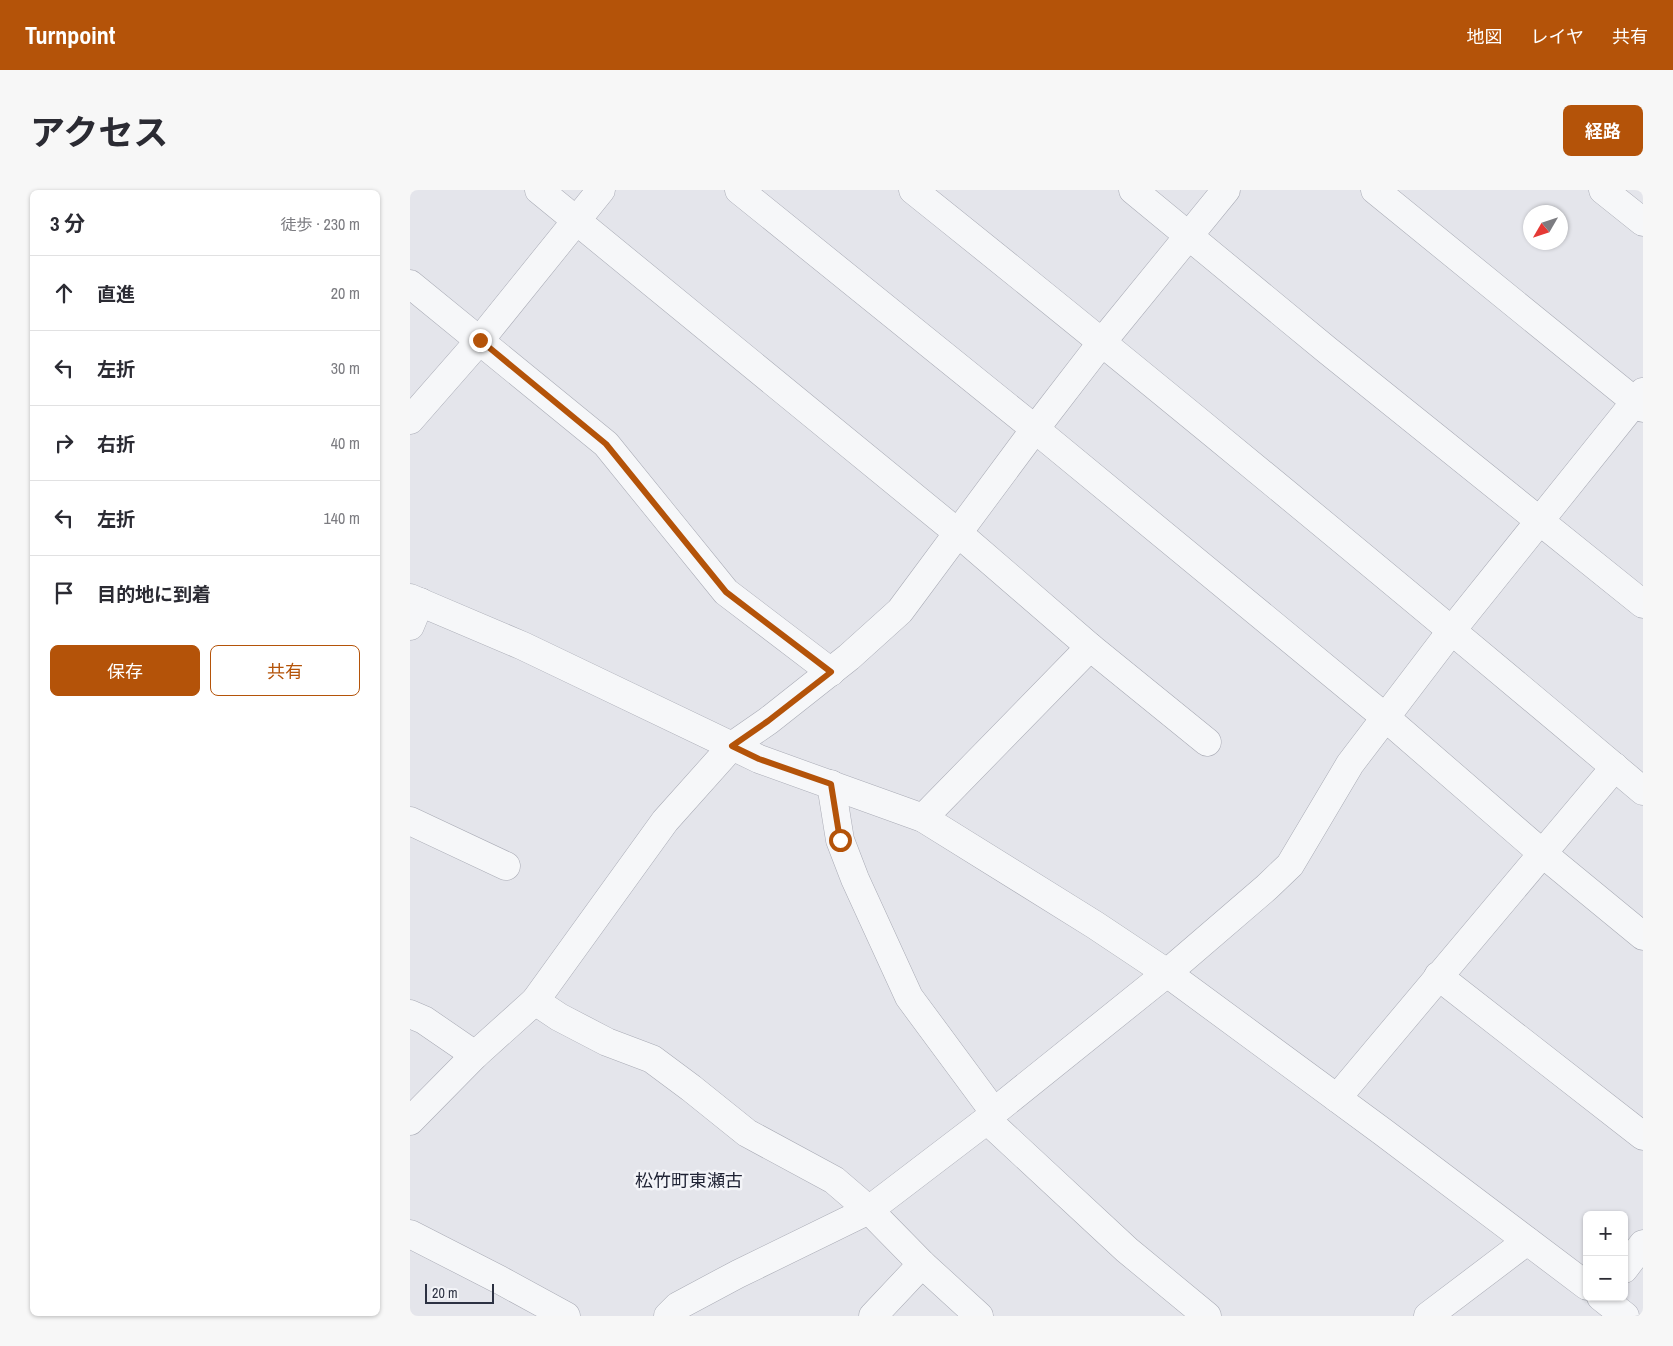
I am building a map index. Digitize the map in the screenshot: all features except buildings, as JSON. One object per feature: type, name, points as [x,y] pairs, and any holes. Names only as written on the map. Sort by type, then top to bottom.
[{"type":"street","points":[[539,190],[958,533],[1090,646],[1207,742]]},
{"type":"street","points":[[410,420],[480,340],[601,190]]},
{"type":"street","points":[[739,190],[1035,429],[1386,718],[1542,853],[1643,936]]},
{"type":"street","points":[[913,190],[1102,342],[1452,630],[1643,791]]},
{"type":"street","points":[[1132,190],[1326,350],[1643,604]]},
{"type":"street","points":[[410,1121],[475,1055],[535,1001],[665,821],[732,746],[768,721],[831,672],[900,611],[1102,342],[1226,190]]},
{"type":"street","points":[[668,1316],[678,1306],[738,1274],[869,1210],[990,1116],[1167,973],[1268,887],[1290,865],[1350,764],[1452,630],[1640,401],[1375,190]]},
{"type":"street","points":[[1603,190],[1643,222]]},
{"type":"street","points":[[410,284],[606,444],[726,592],[831,672]]},
{"type":"street","points":[[413,609],[523,646],[759,759],[923,818],[1095,924],[1167,973],[1527,1241],[1583,1287]]},
{"type":"street","points":[[923,818],[1090,646]]},
{"type":"street","points":[[1337,1098],[1615,767]]},
{"type":"street","points":[[831,784],[840,840],[855,879],[909,997],[990,1116],[1127,1250],[1207,1316]]},
{"type":"street","points":[[410,821],[506,866]]},
{"type":"street","points":[[1438,976],[1643,1136]]},
{"type":"street","points":[[535,1001],[560,1017],[607,1042],[652,1059],[747,1133],[834,1180],[869,1210],[922,1264],[979,1316]]},
{"type":"street","points":[[410,1014],[424,1020],[475,1055]]},
{"type":"street","points":[[410,1234],[566,1316]]},
{"type":"street","points":[[1428,1316],[1527,1241]]},
{"type":"street","points":[[1628,1264],[1643,1244]]},
{"type":"street","points":[[873,1316],[922,1264]]},
{"type":"street","points":[[1600,1301],[1625,1316]]},
{"type":"district","name":"松竹町東瀬古","points":[[689,1180]]},
{"type":"route","points":[[480,340],[606,444],[726,592],[831,672],[768,721],[732,746],[759,759],[831,784],[840,840]]}]
